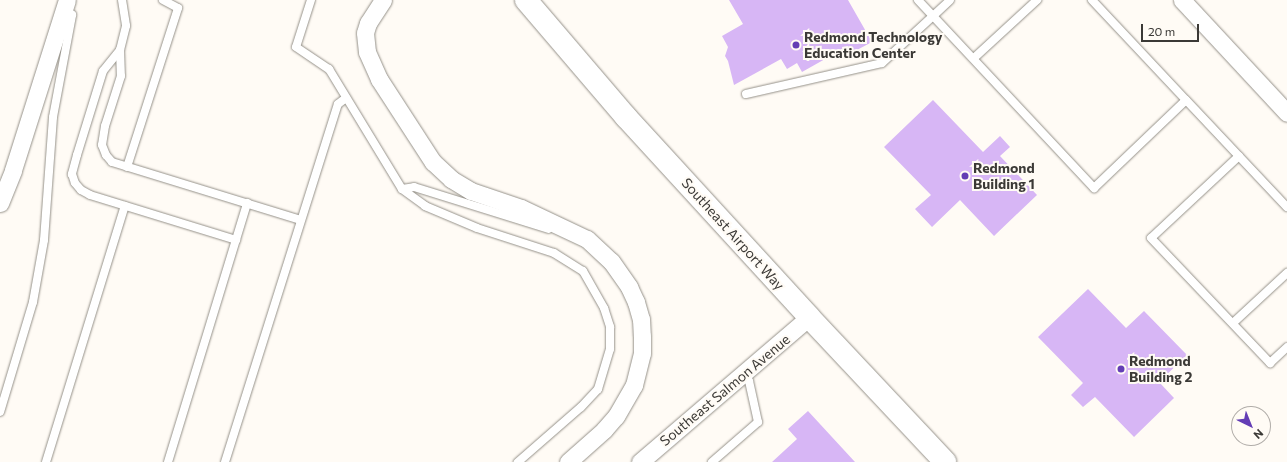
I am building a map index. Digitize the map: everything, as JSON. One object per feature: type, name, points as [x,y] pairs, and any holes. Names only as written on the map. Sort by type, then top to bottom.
[{"type":"main road","name":"Southeast Airport Way","points":[[526,0],[600,88],[809,317],[945,462]]},
{"type":"street","points":[[383,0],[368,23],[365,33],[367,52],[379,79],[433,162],[451,179],[472,191],[521,208],[571,230],[599,249],[621,273],[636,302],[641,319],[642,336],[639,369],[626,401],[604,430],[568,462]]},
{"type":"street","points":[[1182,0],[1287,113]]},
{"type":"street","points":[[0,203],[12,175],[66,3]]},
{"type":"street","name":"Southeast Salmon Avenue","points":[[640,462],[809,317]]},
{"type":"lane","points":[[122,0],[126,26],[120,50],[121,76],[105,126],[102,145],[106,155],[112,162],[300,220]]},
{"type":"lane","points":[[127,167],[178,8],[163,0]]},
{"type":"lane","points":[[311,0],[296,47],[328,69],[402,189],[424,206],[478,228],[554,253],[570,262],[583,271],[604,308],[610,328],[610,349],[598,389],[581,408],[518,462]]},
{"type":"lane","points":[[918,0],[974,58],[1094,188],[1186,100]]},
{"type":"lane","points":[[746,94],[882,63],[950,0]]},
{"type":"lane","points":[[974,58],[1037,0]]},
{"type":"lane","points":[[1092,0],[1287,207]]},
{"type":"lane","points":[[0,412],[33,302],[44,240],[53,117],[72,15],[66,3]]},
{"type":"lane","points":[[120,50],[103,71],[72,174],[75,183],[81,190],[125,206],[236,240]]},
{"type":"lane","points":[[225,462],[300,220],[338,104],[346,98]]},
{"type":"lane","points":[[1239,156],[1151,238],[1270,363],[1287,347]]},
{"type":"lane","points":[[402,189],[414,187],[562,233],[571,230]]},
{"type":"lane","points":[[168,462],[247,203]]},
{"type":"lane","points":[[46,462],[125,206]]},
{"type":"lane","points":[[1233,324],[1287,273]]},
{"type":"lane","points":[[712,462],[758,422],[749,381],[744,374]]},
{"type":"building","name":"Redmond Technology Education Center","points":[[729,0],[848,0],[872,42],[838,60],[834,54],[802,72],[797,63],[787,69],[781,59],[734,85],[728,61],[725,56],[728,47],[722,36],[743,24]]},
{"type":"building","name":"Redmond Building 1","points":[[933,100],[983,152],[1000,136],[1010,147],[1000,156],[1037,195],[994,236],[960,200],[932,227],[915,209],[931,195],[884,147]]},
{"type":"building","name":"Redmond Building 2","points":[[1088,289],[1126,328],[1144,311],[1187,355],[1159,382],[1174,398],[1134,437],[1095,397],[1083,407],[1071,395],[1083,383],[1038,337]]},
{"type":"building","points":[[808,411],[855,462],[772,462],[797,439],[788,429]]},
{"type":"place","name":"Redmond Technology Education Center","points":[[796,45]]},
{"type":"place","name":"Redmond Building 1","points":[[965,176]]},
{"type":"place","name":"Redmond Building 2","points":[[1121,369]]}]
